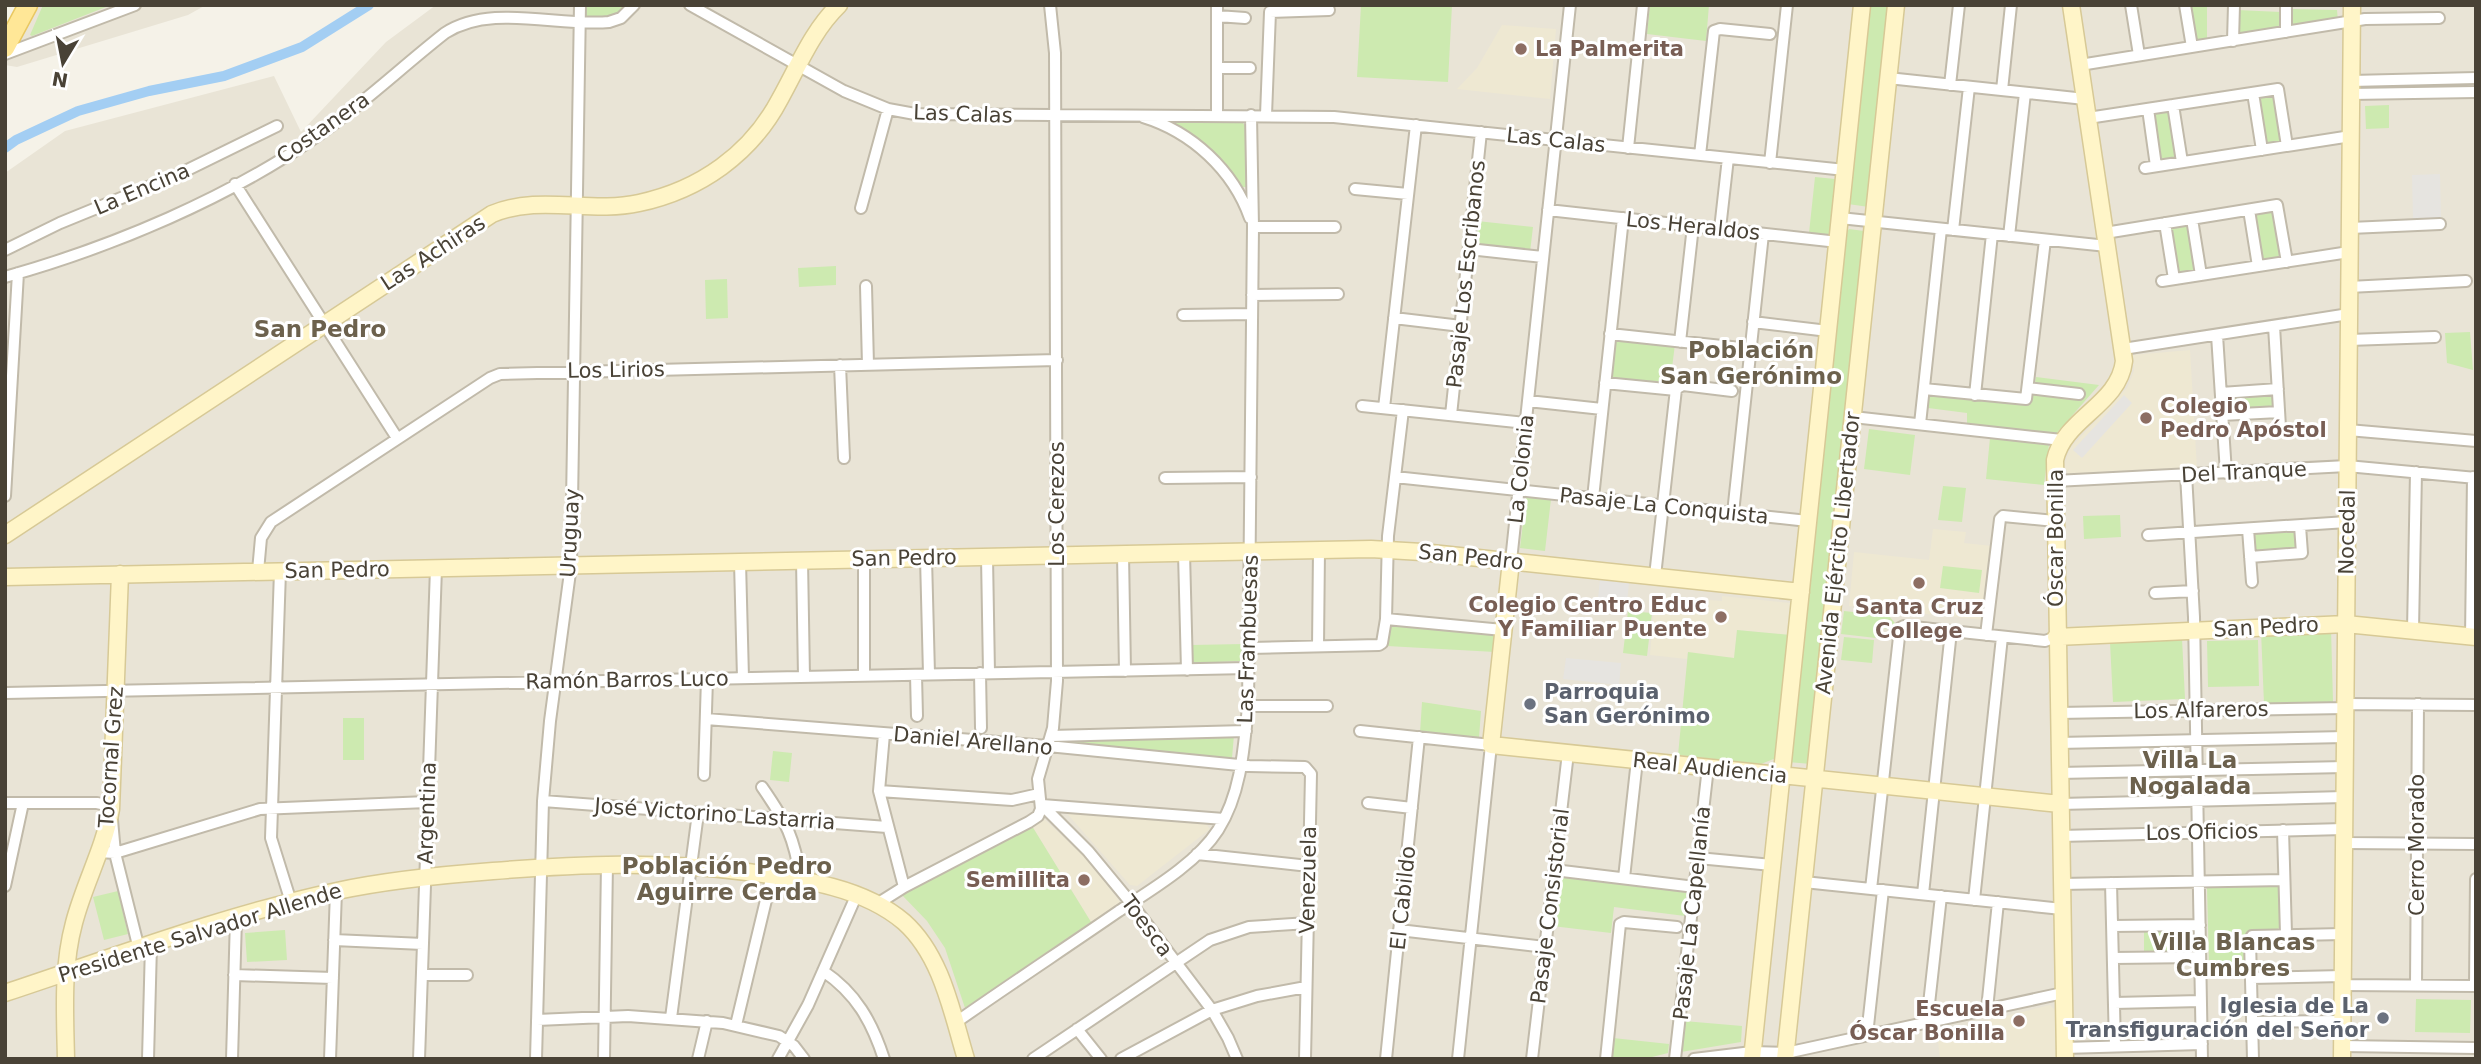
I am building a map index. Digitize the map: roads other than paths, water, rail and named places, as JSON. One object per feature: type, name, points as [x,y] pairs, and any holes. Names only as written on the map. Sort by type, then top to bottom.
[{"type":"main road","points":[[5,47],[28,5]]},
{"type":"street","points":[[5,54],[135,5]]},
{"type":"street","name":"Uruguay","points":[[536,1059],[542,801],[571,565],[580,5]]},
{"type":"street","name":"Costanera","points":[[5,277],[155,224],[278,161],[320,134],[453,28],[470,21],[490,18],[603,23],[627,14],[634,5]]},
{"type":"street","name":"Las Calas","points":[[691,5],[844,91],[888,109],[928,116],[1217,114],[1334,117],[1845,170]]},
{"type":"street","name":"Las Achiras","points":[[5,535],[492,214],[522,205],[635,204],[671,194],[706,177],[738,154],[759,131],[821,26],[839,5]]},
{"type":"street","name":"Los Cerezos","points":[[1040,799],[1038,779],[1055,711],[1056,672],[1055,40],[1050,5]]},
{"type":"street","name":"La Colonia","points":[[1458,1059],[1570,5]]},
{"type":"street","points":[[1628,148],[1643,5]]},
{"type":"street","points":[[1770,163],[1787,5]]},
{"type":"street","name":"Avenida Ejército Libertador","points":[[1752,1056],[1863,5]]},
{"type":"street","name":"Avenida Ejército Libertador","points":[[1785,1056],[1896,5]]},
{"type":"street","points":[[1950,85],[1959,5]]},
{"type":"street","points":[[2002,90],[2011,5]]},
{"type":"street","name":"Óscar Bonilla","points":[[2064,1053],[2055,460],[2062,440],[2116,386],[2122,371],[2123,349],[2071,5]]},
{"type":"street","points":[[2131,5],[2139,55]]},
{"type":"street","points":[[2185,5],[2192,47]]},
{"type":"street","points":[[2233,41],[2234,5]]},
{"type":"street","points":[[2286,5],[2286,32]]},
{"type":"street","points":[[2080,65],[2286,32],[2352,13],[2365,19],[2433,18],[2428,5]]},
{"type":"street","points":[[1266,115],[1270,12],[1328,10]]},
{"type":"street","points":[[1217,114],[1217,11],[1245,18]]},
{"type":"street","name":"Nocedal","points":[[2342,1053],[2352,13]]},
{"type":"street","points":[[1700,155],[1714,32],[1717,29],[1770,34]]},
{"type":"street","points":[[1217,68],[1250,68]]},
{"type":"street","points":[[1888,78],[2085,99]]},
{"type":"street","points":[[2351,87],[2476,78]]},
{"type":"street","points":[[1953,230],[1969,87]]},
{"type":"street","points":[[2351,87],[2476,92]]},
{"type":"street","points":[[2088,118],[2278,89],[2287,146]]},
{"type":"street","points":[[2009,236],[2025,93]]},
{"type":"street","points":[[2253,93],[2262,150]]},
{"type":"street","points":[[2173,105],[2182,162]]},
{"type":"street","points":[[861,208],[888,109]]},
{"type":"street","points":[[2148,109],[2150,167],[2351,136]]},
{"type":"street","name":"Las Calas","points":[[1135,115],[1176,131],[1210,157],[1234,187],[1253,227]]},
{"type":"street","name":"Las Frambuesas","points":[[955,1023],[1131,903],[1197,854],[1212,838],[1224,819],[1235,792],[1246,731],[1250,649],[1253,227],[1251,115]]},
{"type":"street","points":[[1384,408],[1416,125]]},
{"type":"street","name":"La Encina","points":[[5,250],[60,223],[185,171],[277,126]]},
{"type":"street","name":"Pasaje Los Escribanos","points":[[1451,415],[1481,132]]},
{"type":"street","points":[[1720,229],[1728,158]]},
{"type":"street","points":[[235,184],[397,438]]},
{"type":"street","points":[[1355,188],[1408,194]]},
{"type":"street","points":[[1840,218],[2045,240],[2106,239],[2165,223],[2277,205],[2287,262]]},
{"type":"street","name":"Los Heraldos","points":[[1548,210],[1838,242]]},
{"type":"street","points":[[2249,210],[2258,266]]},
{"type":"street","points":[[1592,498],[1623,218]]},
{"type":"street","points":[[2192,219],[2201,275]]},
{"type":"street","points":[[2165,223],[2168,280],[2349,253]]},
{"type":"street","points":[[2350,228],[2440,224]]},
{"type":"street","points":[[1680,342],[1692,226]]},
{"type":"street","points":[[1253,227],[1335,227]]},
{"type":"street","points":[[1920,424],[1941,229]]},
{"type":"street","points":[[1733,513],[1763,234]]},
{"type":"street","points":[[1975,395],[1992,234]]},
{"type":"street","points":[[2027,393],[2045,240]]},
{"type":"street","points":[[1469,249],[1543,257]]},
{"type":"street","points":[[5,496],[18,273]]},
{"type":"street","points":[[2349,287],[2466,281]]},
{"type":"street","points":[[866,286],[868,365]]},
{"type":"street","points":[[1252,295],[1338,294]]},
{"type":"street","points":[[1183,314],[1252,314]]},
{"type":"street","points":[[2123,349],[2349,314]]},
{"type":"street","points":[[1394,318],[1461,326]]},
{"type":"street","points":[[1753,322],[1828,331]]},
{"type":"street","points":[[2274,326],[2280,427]]},
{"type":"street","points":[[1610,334],[1750,349]]},
{"type":"street","points":[[2217,335],[2226,472]]},
{"type":"street","points":[[2349,340],[2435,337]]},
{"type":"street","name":"Los Lirios","points":[[258,571],[261,538],[271,522],[397,438],[495,376],[505,373],[1057,360]]},
{"type":"street","points":[[840,365],[844,458]]},
{"type":"street","points":[[1605,383],[1676,390]]},
{"type":"street","points":[[1655,576],[1676,390],[1683,385],[1732,391]]},
{"type":"street","points":[[1924,389],[1975,395],[2080,394]]},
{"type":"street","points":[[2221,393],[2278,389]]},
{"type":"street","points":[[1528,401],[1602,409]]},
{"type":"street","points":[[1362,405],[1525,423]]},
{"type":"street","points":[[1250,649],[1379,645],[1384,638],[1388,550],[1403,410]]},
{"type":"street","points":[[2222,415],[2279,412]]},
{"type":"street","points":[[1853,417],[2062,440]]},
{"type":"street","points":[[2348,429],[2476,441]]},
{"type":"street","name":"Del Tranque","points":[[2055,481],[2347,467],[2474,478]]},
{"type":"street","points":[[2413,631],[2416,472]]},
{"type":"street","points":[[2186,474],[2193,591],[2202,1059]]},
{"type":"street","points":[[1165,478],[1251,477]]},
{"type":"street","name":"Pasaje La Conquista","points":[[1395,477],[1808,522]]},
{"type":"street","points":[[2473,637],[2474,478]]},
{"type":"street","points":[[1986,635],[2001,517],[2055,521]]},
{"type":"street","points":[[2148,535],[2347,522]]},
{"type":"street","points":[[2250,557],[2302,553],[2300,526]]},
{"type":"street","points":[[2248,529],[2252,582]]},
{"type":"street","points":[[1318,646],[1319,550]]},
{"type":"street","name":"San Pedro","points":[[5,577],[1388,550],[1801,592]]},
{"type":"street","points":[[1184,553],[1187,670]]},
{"type":"street","points":[[1123,554],[1125,671]]},
{"type":"street","points":[[981,728],[987,557]]},
{"type":"street","points":[[926,558],[929,674]]},
{"type":"street","points":[[864,559],[864,676]]},
{"type":"street","points":[[802,560],[804,677]]},
{"type":"street","points":[[740,562],[743,678]]},
{"type":"street","name":"Argentina","points":[[419,1059],[436,568]]},
{"type":"street","points":[[280,571],[271,807],[272,847],[291,902]]},
{"type":"street","name":"Tocornal Grez","points":[[65,1059],[66,973],[74,921],[107,852],[120,574]]},
{"type":"street","points":[[2155,593],[2193,591]]},
{"type":"street","points":[[1386,618],[1503,630]]},
{"type":"street","name":"San Pedro","points":[[2056,637],[2346,624],[2473,637]]},
{"type":"street","points":[[1871,889],[1901,627],[2045,641],[2056,637]]},
{"type":"street","points":[[1923,894],[1951,631]]},
{"type":"street","points":[[1975,900],[2003,637]]},
{"type":"street","name":"Ramón Barros Luco","points":[[5,693],[1249,668]]},
{"type":"street","points":[[916,675],[917,716]]},
{"type":"street","points":[[704,775],[706,679]]},
{"type":"street","name":"Los Alfareros","points":[[2058,713],[2418,704],[2476,705]]},
{"type":"street","name":"Cerro Morado","points":[[2416,986],[2418,704]]},
{"type":"street","points":[[1248,706],[1326,706]]},
{"type":"street","name":"Daniel Arellano","points":[[706,719],[884,734],[1049,741],[1241,764]]},
{"type":"street","points":[[1049,741],[1246,731]]},
{"type":"street","name":"Real Audiencia","points":[[1360,731],[2060,804]]},
{"type":"street","points":[[884,734],[879,790],[904,887]]},
{"type":"street","name":"El Cabildo","points":[[1386,1059],[1419,737]]},
{"type":"street","points":[[2058,743],[2345,737]]},
{"type":"street","name":"Pasaje Consistorial","points":[[1532,1059],[1568,753]]},
{"type":"street","points":[[1624,878],[1637,760]]},
{"type":"street","name":"Venezuela","points":[[1241,764],[1302,766],[1309,771],[1305,1059]]},
{"type":"street","name":"Pasaje La Capellanía","points":[[1675,1059],[1708,767]]},
{"type":"street","points":[[2059,773],[2345,767]]},
{"type":"street","points":[[762,787],[784,820],[795,846],[801,880]]},
{"type":"street","points":[[879,790],[1012,800],[1040,799],[1224,819]]},
{"type":"street","points":[[2060,804],[2344,797]]},
{"type":"street","points":[[877,904],[904,887],[1029,822],[1038,816],[1040,799]]},
{"type":"street","name":"Toesca","points":[[1040,799],[1131,903],[1212,1010],[1237,1059]]},
{"type":"street","name":"José Victorino Lastarria","points":[[542,801],[887,827]]},
{"type":"street","points":[[148,1059],[145,947],[107,852],[271,807],[427,802]]},
{"type":"street","points":[[5,803],[102,803],[111,809]]},
{"type":"street","points":[[5,886],[23,803]]},
{"type":"street","points":[[1368,803],[1412,808]]},
{"type":"street","points":[[671,1018],[698,813]]},
{"type":"street","points":[[2283,831],[2286,934]]},
{"type":"street","name":"Los Oficios","points":[[2060,836],[2283,831],[2417,844],[2476,844]]},
{"type":"street","points":[[1197,854],[1309,866]]},
{"type":"street","points":[[1698,859],[1772,865]]},
{"type":"street","points":[[604,1059],[607,864]]},
{"type":"street","name":"Presidente Salvador Allende","points":[[5,992],[236,918],[336,891],[425,876],[542,867],[607,864],[692,865],[801,880],[857,894],[905,923],[926,948],[940,978],[966,1059]]},
{"type":"street","points":[[1554,870],[1695,887]]},
{"type":"street","points":[[736,1025],[772,875]]},
{"type":"street","points":[[2251,978],[2416,986],[2475,986],[2476,879]]},
{"type":"street","points":[[2061,884],[2284,880]]},
{"type":"street","points":[[1804,882],[2062,909]]},
{"type":"street","points":[[2111,883],[2115,1046]]},
{"type":"street","points":[[1867,1035],[1883,890]]},
{"type":"street","points":[[330,1059],[336,891]]},
{"type":"street","points":[[778,1059],[808,1005],[857,894]]},
{"type":"street","points":[[1927,1022],[1941,896]]},
{"type":"street","points":[[1987,1009],[1998,902]]},
{"type":"street","points":[[232,1059],[236,918]]},
{"type":"street","points":[[1605,1059],[1620,925],[1624,922],[1676,927]]},
{"type":"street","points":[[1033,1059],[1199,946],[1228,932],[1264,925],[1308,923]]},
{"type":"street","points":[[2112,926],[2200,925]]},
{"type":"street","points":[[1399,930],[1545,947]]},
{"type":"street","points":[[2253,1059],[2252,936],[2343,934]]},
{"type":"street","points":[[334,940],[423,944]]},
{"type":"street","points":[[2113,958],[2200,957]]},
{"type":"street","points":[[822,971],[842,985],[859,1003],[871,1023],[884,1059]]},
{"type":"street","points":[[234,975],[333,978]]},
{"type":"street","points":[[422,975],[467,975]]},
{"type":"street","points":[[1121,1059],[1212,1010],[1248,998],[1306,987]]},
{"type":"street","points":[[1694,1059],[1785,1056],[1867,1035],[2063,993]]},
{"type":"street","points":[[2114,1003],[2201,1001]]},
{"type":"street","points":[[537,1020],[671,1018],[736,1025],[789,1041],[804,1059]]},
{"type":"street","points":[[698,1059],[707,1021]]},
{"type":"street","points":[[2252,1022],[2342,1021]]},
{"type":"street","points":[[1077,1029],[1101,1059]]},
{"type":"street","points":[[2064,1053],[2115,1046],[2202,1044]]},
{"type":"street","points":[[2342,1053],[2474,1051]]},
{"type":"waterway","points":[[5,148],[16,140],[78,111],[149,91],[224,76],[302,47],[369,5]]},
{"type":"place","name":"La Palmerita","points":[[1521,49]]},
{"type":"place","name":"Colegio Pedro Apóstol","points":[[2146,418]]},
{"type":"place","name":"Santa Cruz College","points":[[1919,583]]},
{"type":"place","name":"Colegio Centro Educ Y Familiar Puente","points":[[1721,617]]},
{"type":"place","name":"Parroquia San Gerónimo","points":[[1530,704]]},
{"type":"place","name":"Semillita","points":[[1084,880]]},
{"type":"place","name":"Iglesia de La Transfiguración del Señor","points":[[2383,1018]]},
{"type":"place","name":"Escuela Óscar Bonilla","points":[[2019,1021]]},
{"type":"district","name":"San Pedro","points":[[320,329]]},
{"type":"district","name":"Población San Gerónimo","points":[[1751,363]]},
{"type":"district","name":"Villa La Nogalada","points":[[2190,773]]},
{"type":"district","name":"Población Pedro Aguirre Cerda","points":[[727,879]]},
{"type":"district","name":"Villa Blancas Cumbres","points":[[2233,955]]}]
